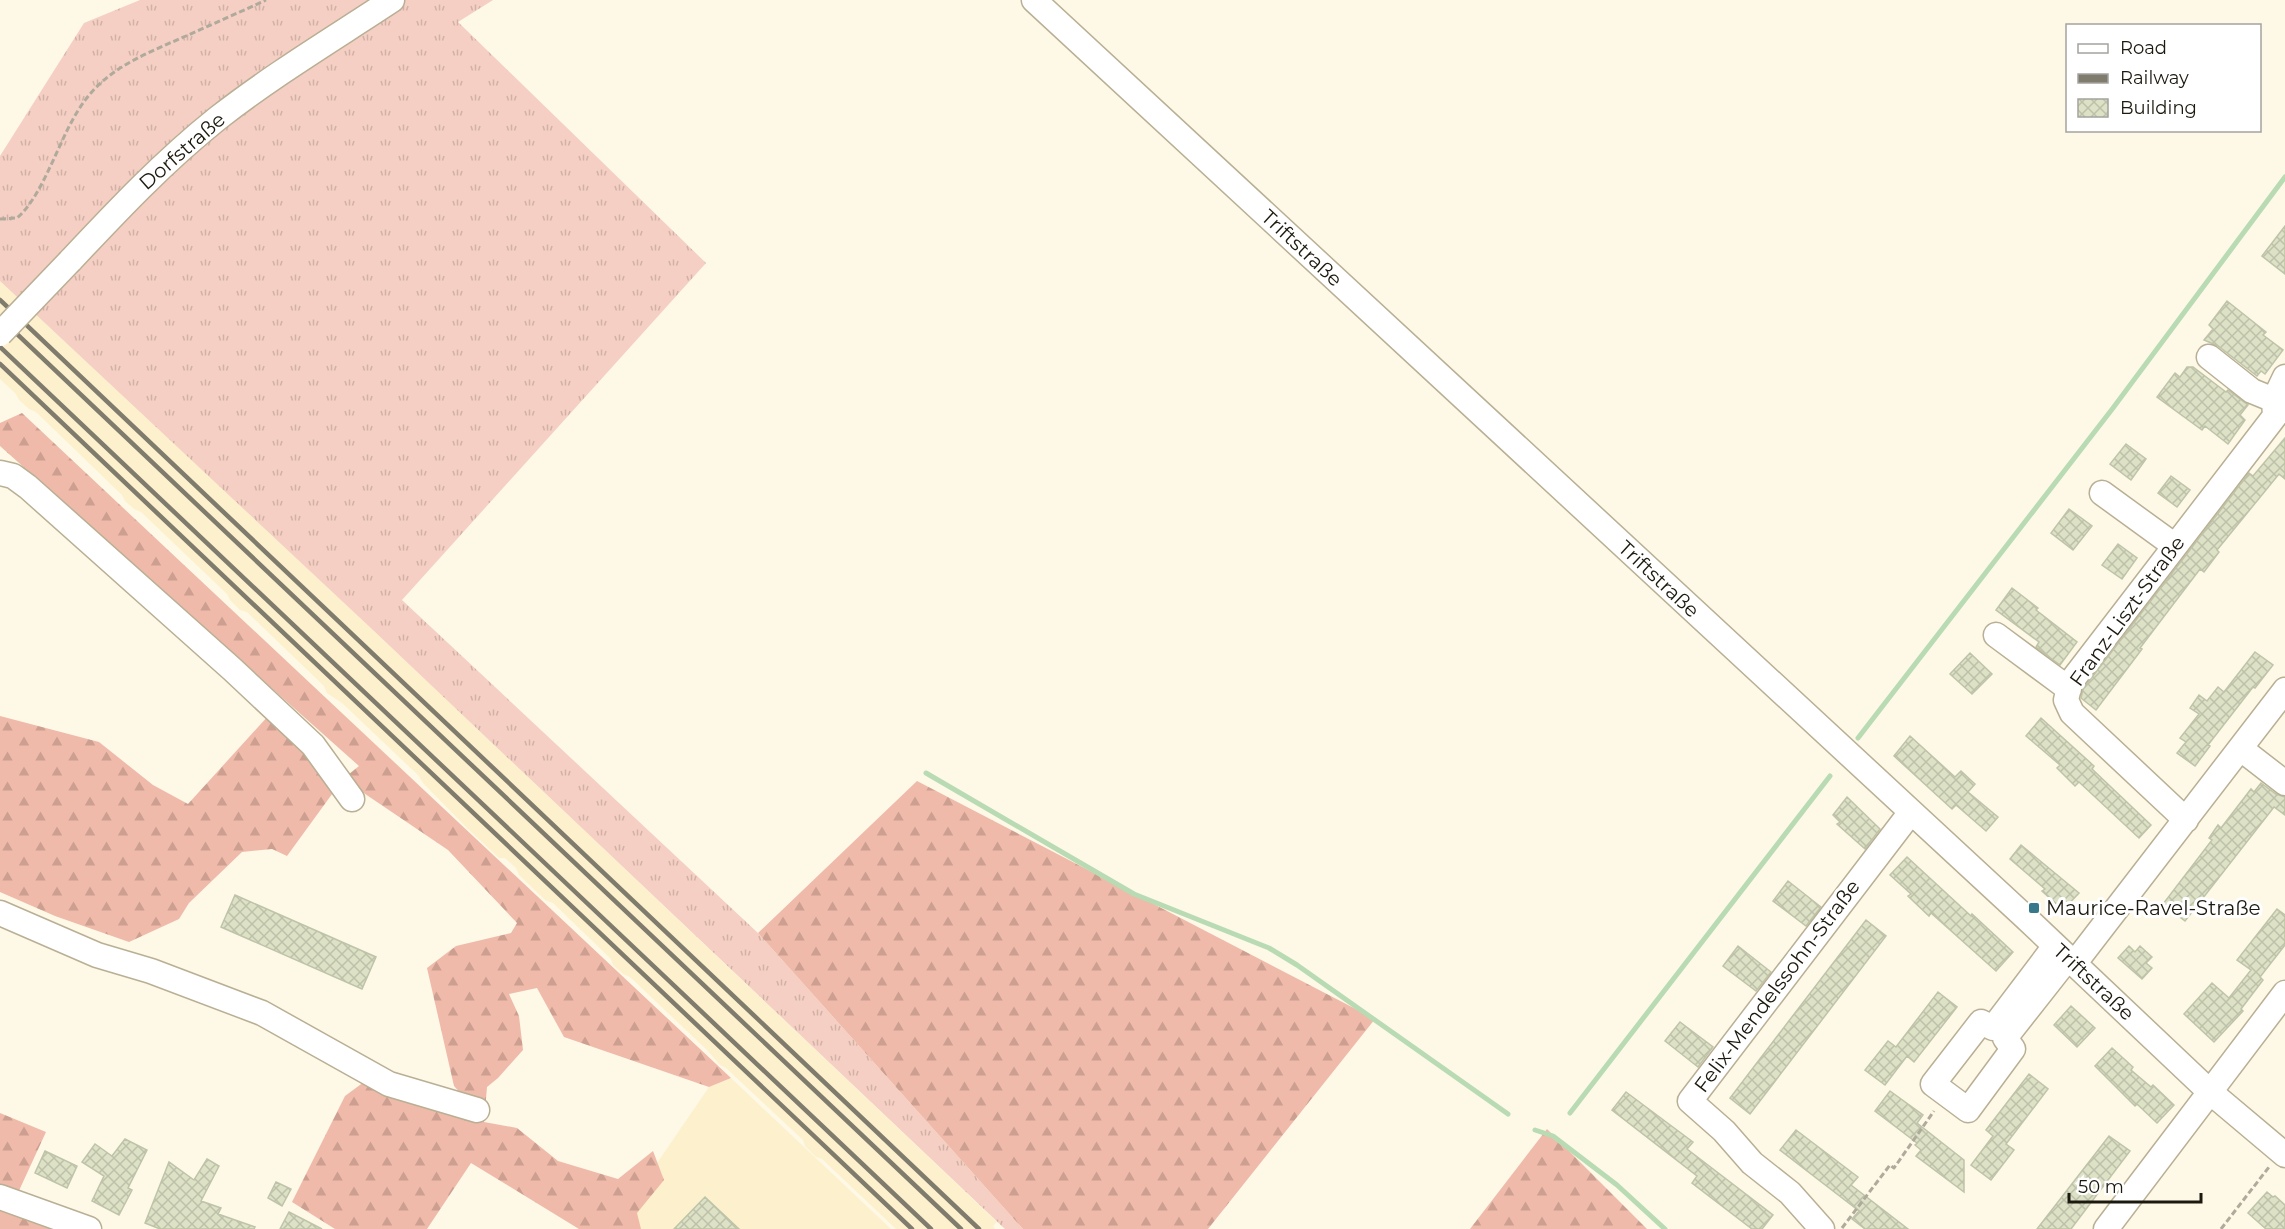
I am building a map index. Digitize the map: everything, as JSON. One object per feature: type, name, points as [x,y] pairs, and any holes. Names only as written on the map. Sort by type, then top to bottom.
[{"type":"street","name":"Dorfstraße","points":[[0,334],[167,161],[217,119],[282,72],[392,0]]},
{"type":"street","name":"Triftstraße","points":[[1034,0],[2210,1091],[2283,1154]]},
{"type":"street","points":[[2209,357],[2278,414]]},
{"type":"street","name":"Franz-Liszt-Straße","points":[[2186,819],[2072,713],[2066,700],[2070,683],[2278,414],[2285,377]]},
{"type":"street","points":[[0,473],[13,477],[28,487],[232,669],[313,745],[352,799]]},
{"type":"street","points":[[2103,493],[2175,546]]},
{"type":"street","points":[[1996,635],[2069,689]]},
{"type":"street","points":[[1999,1033],[2186,819],[2285,690]]},
{"type":"street","points":[[2241,748],[2285,783]]},
{"type":"street","name":"Felix-Mendelssohn-Straße","points":[[1822,1229],[1790,1193],[1752,1163],[1724,1131],[1690,1101],[1911,812]]},
{"type":"street","points":[[0,913],[97,955],[151,971],[262,1013],[389,1084],[477,1110]]},
{"type":"street","points":[[2106,1229],[2285,993]]},
{"type":"street","points":[[1981,1022],[1999,1033],[2013,1049],[1968,1110],[1933,1084],[1981,1022]]},
{"type":"street","points":[[0,1197],[89,1229]]},
{"type":"path","points":[[0,219],[17,218],[30,204],[64,134],[80,107],[108,76],[132,60],[266,0]]},
{"type":"path","points":[[1841,1229],[1890,1166],[1894,1168],[1946,1094]]},
{"type":"path","points":[[2220,1229],[2283,1154]]},
{"type":"shaded area","points":[[0,281],[374,631],[997,1222],[993,1226],[995,1229],[896,1229],[822,1159],[816,1157],[805,1146],[803,1140],[720,1065],[630,977],[613,965],[611,959],[553,903],[545,900],[519,875],[516,868],[505,858],[499,858],[467,828],[423,783],[419,776],[342,703],[327,693],[324,686],[247,612],[240,610],[227,594],[141,512],[125,501],[122,495],[36,412],[19,400],[16,394],[0,379]]},
{"type":"shaded area","points":[[731,1078],[891,1229],[629,1229],[627,1207],[709,1087]]},
{"type":"green space","points":[[140,0],[493,0],[458,22],[706,263],[402,600],[758,933],[1023,1229],[1005,1229],[374,631],[0,281],[0,156],[84,23]]},
{"type":"green space","points":[[22,413],[731,1078],[709,1087],[564,1037],[537,988],[509,994],[519,1016],[523,1050],[487,1087],[484,1122],[517,1128],[558,1161],[618,1179],[653,1151],[664,1180],[637,1213],[641,1229],[579,1229],[471,1163],[427,1229],[335,1229],[292,1202],[345,1096],[368,1079],[471,1105],[454,1086],[427,968],[456,946],[511,933],[517,923],[448,850],[343,779],[359,766],[0,446],[0,423]]},
{"type":"green space","points":[[269,715],[343,779],[287,856],[272,849],[242,852],[189,903],[179,919],[129,942],[55,916],[0,892],[0,716],[99,742],[153,785],[188,804]]},
{"type":"green space","points":[[917,781],[1375,1019],[1208,1229],[1023,1229],[758,933]]},
{"type":"green space","points":[[0,1113],[46,1132],[11,1208],[66,1229],[0,1229]]},
{"type":"green space","points":[[1547,1129],[1647,1229],[1470,1229]]},
{"type":"building","points":[[2285,226],[2285,274],[2262,256]]},
{"type":"building","points":[[2227,301],[2266,332],[2263,335],[2283,350],[2265,374],[2261,371],[2257,376],[2218,346],[2204,340],[2213,329],[2209,325]]},
{"type":"building","points":[[2187,367],[2193,367],[2226,392],[2228,390],[2248,405],[2240,415],[2245,420],[2228,444],[2205,426],[2202,430],[2157,397],[2175,373],[2180,377]]},
{"type":"building","points":[[2285,438],[2285,479],[2279,474],[2217,550],[2219,552],[2204,572],[2200,569],[2096,710],[2081,698],[2083,689],[2249,473],[2253,476]]},
{"type":"building","points":[[2126,444],[2146,459],[2131,480],[2110,464]]},
{"type":"building","points":[[2171,476],[2190,490],[2177,507],[2158,493]]},
{"type":"building","points":[[2069,509],[2092,526],[2073,550],[2051,533]]},
{"type":"building","points":[[2118,544],[2137,558],[2122,579],[2102,565]]},
{"type":"building","points":[[2012,588],[2077,642],[2060,665],[2036,647],[2039,642],[1996,610]]},
{"type":"building","points":[[2255,652],[2273,665],[2208,745],[2210,746],[2195,766],[2177,753],[2186,742],[2180,738],[2199,714],[2190,708],[2199,695],[2207,701],[2218,687],[2224,692]]},
{"type":"building","points":[[1970,653],[1992,674],[1972,694],[1950,674]]},
{"type":"building","points":[[2041,718],[2094,766],[2092,769],[2151,825],[2139,838],[2079,782],[2075,786],[2057,768],[2060,765],[2026,736]]},
{"type":"building","points":[[1910,736],[1955,777],[1961,771],[1975,784],[1968,792],[1998,817],[1986,831],[1956,805],[1952,809],[1894,756]]},
{"type":"building","points":[[2261,783],[2276,794],[2285,797],[2285,815],[2274,807],[2185,921],[2163,904],[2212,840],[2209,838],[2218,825],[2221,828],[2251,789],[2254,792]]},
{"type":"building","points":[[1847,797],[1880,829],[1865,849],[1837,824],[1840,822],[1833,815]]},
{"type":"building","points":[[2021,845],[2079,893],[2063,910],[2042,891],[2045,889],[2010,859]]},
{"type":"building","points":[[1907,857],[2013,952],[1996,971],[1931,913],[1929,916],[1908,896],[1911,894],[1890,875]]},
{"type":"building","points":[[1788,881],[1821,907],[1806,926],[1773,901]]},
{"type":"building","points":[[235,895],[376,957],[362,989],[221,927]]},
{"type":"building","points":[[2277,909],[2285,915],[2285,945],[2260,977],[2263,980],[2241,1009],[2243,1011],[2214,1042],[2184,1014],[2212,983],[2229,998],[2251,970],[2237,960]]},
{"type":"building","points":[[1866,920],[1886,936],[1750,1114],[1730,1098]]},
{"type":"building","points":[[1738,946],[1771,972],[1756,991],[1723,966]]},
{"type":"building","points":[[2129,946],[2135,952],[2140,946],[2152,957],[2146,963],[2152,968],[2142,979],[2118,958]]},
{"type":"building","points":[[1938,992],[1957,1007],[1914,1062],[1907,1056],[1885,1085],[1865,1070],[1888,1041],[1896,1047]]},
{"type":"building","points":[[2071,1006],[2095,1028],[2077,1047],[2054,1025]]},
{"type":"building","points":[[1680,1022],[1713,1047],[1698,1067],[1665,1041]]},
{"type":"building","points":[[2112,1048],[2133,1067],[2131,1070],[2151,1087],[2153,1085],[2174,1105],[2157,1123],[2137,1104],[2135,1106],[2095,1066]]},
{"type":"building","points":[[2029,1074],[2048,1089],[2006,1144],[2014,1150],[1991,1180],[1971,1165],[1993,1136],[1986,1130]]},
{"type":"building","points":[[1890,1091],[1923,1115],[1917,1123],[1964,1160],[1964,1192],[1916,1156],[1921,1150],[1915,1145],[1917,1143],[1875,1111]]},
{"type":"building","points":[[1626,1092],[1693,1142],[1687,1149],[1773,1215],[1762,1229],[1752,1229],[1692,1183],[1697,1176],[1612,1110]]},
{"type":"building","points":[[1796,1130],[1858,1177],[1851,1185],[1908,1229],[1865,1229],[1852,1219],[1859,1211],[1780,1150]]},
{"type":"building","points":[[2109,1136],[2130,1151],[2071,1229],[2037,1229]]},
{"type":"building","points":[[125,1139],[147,1150],[128,1188],[132,1190],[119,1215],[92,1201],[104,1176],[82,1162],[95,1144],[112,1156]]},
{"type":"building","points":[[45,1151],[77,1166],[67,1188],[35,1173]]},
{"type":"building","points":[[207,1159],[219,1166],[201,1201],[221,1208],[218,1214],[255,1227],[254,1229],[160,1229],[145,1223],[169,1162],[194,1180]]},
{"type":"building","points":[[276,1182],[291,1189],[282,1206],[268,1198]]},
{"type":"building","points":[[2267,1192],[2285,1205],[2285,1229],[2266,1229],[2248,1213]]},
{"type":"building","points":[[705,1197],[739,1229],[674,1229]]},
{"type":"building","points":[[289,1212],[322,1229],[280,1229]]},
{"type":"waterway","points":[[1858,738],[2113,408],[2285,177]]},
{"type":"waterway","points":[[926,773],[1134,894],[1269,948],[1297,965],[1508,1114]]},
{"type":"waterway","points":[[1570,1113],[1830,776]]},
{"type":"waterway","points":[[1535,1130],[1553,1136],[1617,1185],[1665,1229]]},
{"type":"railway","points":[[0,300],[979,1229]]},
{"type":"railway","points":[[0,318],[961,1229]]},
{"type":"railway","points":[[0,347],[931,1229]]},
{"type":"railway","points":[[0,364],[912,1229]]},
{"type":"place","name":"Maurice-Ravel-Straße","points":[[2034,908]]}]
